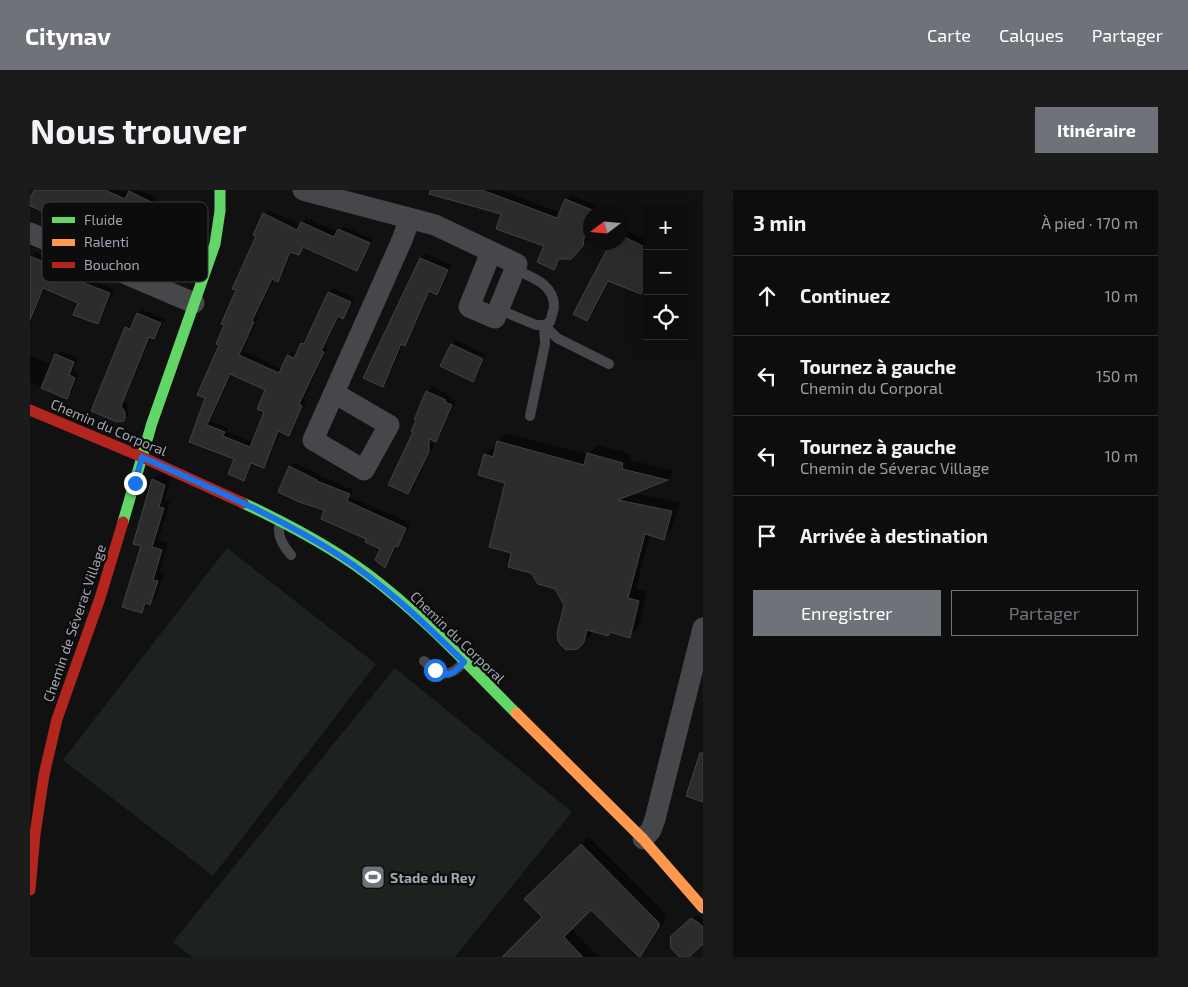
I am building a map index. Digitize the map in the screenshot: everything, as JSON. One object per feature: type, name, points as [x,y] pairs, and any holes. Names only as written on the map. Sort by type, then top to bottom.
[{"type":"street","name":"Chemin de Séverac Village","points":[[208,263],[215,244],[220,211],[220,190]]},
{"type":"street","points":[[303,190],[435,226],[517,264],[495,318],[469,307],[491,252]]},
{"type":"street","points":[[334,393],[410,218]]},
{"type":"street","points":[[30,233],[42,238]]},
{"type":"street","points":[[146,282],[194,302]]},
{"type":"street","name":"Chemin de Séverac Village","points":[[30,890],[44,775],[57,719],[100,598],[152,423],[201,282]]},
{"type":"street","name":"Chemin du Corporal","points":[[30,410],[142,457],[282,521],[338,554],[391,593],[429,627],[643,839],[703,908]]},
{"type":"street","points":[[643,839],[651,830],[655,819],[703,628]]},
{"type":"lane","points":[[498,309],[536,325],[544,325],[550,322],[554,306],[552,294],[545,284],[514,270]]},
{"type":"lane","points":[[544,325],[557,338],[609,364]]},
{"type":"lane","points":[[530,416],[545,344],[544,325]]},
{"type":"lane","points":[[282,521],[279,532],[284,546],[291,555]]},
{"type":"lane","points":[[424,661],[439,672],[446,674],[456,670],[464,662]]},
{"type":"shaded area","points":[[227,548],[376,664],[213,876],[63,760]]},
{"type":"shaded area","name":"Stade du Rey","points":[[395,668],[572,812],[455,957],[192,957],[173,942]]},
{"type":"building","points":[[34,190],[105,190],[125,199],[129,191],[151,202],[42,202],[42,211],[30,206],[30,198]]},
{"type":"building","points":[[430,190],[482,190],[557,218],[565,199],[583,206],[583,246],[571,259],[559,259],[554,270],[537,262],[544,246],[496,229],[501,214],[429,194]]},
{"type":"building","points":[[263,213],[297,230],[301,222],[334,237],[338,229],[370,243],[357,271],[303,247],[299,255],[290,252],[278,282],[272,279],[252,321],[254,322],[239,355],[279,373],[287,355],[294,358],[301,343],[304,344],[328,292],[351,302],[343,319],[338,316],[321,351],[324,352],[299,404],[302,406],[289,436],[278,431],[264,468],[251,463],[244,481],[228,474],[234,459],[189,442],[205,398],[197,395],[219,345],[216,344],[224,325],[221,324],[236,290],[232,289],[256,236],[253,235]],"holes":[[[230,374],[265,390],[257,409],[264,412],[250,447],[223,436],[225,432],[207,425]]]},
{"type":"building","points":[[628,239],[643,246],[643,288],[641,294],[608,281],[587,321],[573,314],[607,250],[628,250]]},
{"type":"building","points":[[30,256],[42,261],[42,282],[81,282],[110,293],[98,324],[73,315],[78,303],[43,288],[30,320]]},
{"type":"building","points":[[420,258],[448,270],[437,295],[429,291],[405,346],[401,344],[383,387],[363,378]]},
{"type":"building","points":[[137,313],[161,323],[154,339],[149,337],[121,406],[125,412],[124,421],[117,422],[91,411],[125,327],[130,329]]},
{"type":"building","points":[[451,344],[483,359],[473,382],[440,366]]},
{"type":"building","points":[[55,354],[74,362],[69,375],[75,378],[67,399],[41,388]]},
{"type":"building","points":[[426,391],[446,400],[445,402],[452,405],[436,442],[429,439],[429,452],[408,494],[388,485],[413,432],[411,431],[416,421],[414,420]]},
{"type":"building","points":[[497,441],[584,465],[587,453],[623,463],[622,469],[668,480],[618,500],[672,511],[664,540],[645,534],[628,598],[639,601],[630,638],[610,632],[608,636],[587,630],[582,645],[577,649],[566,650],[558,641],[557,633],[564,605],[555,589],[538,584],[531,573],[508,567],[511,553],[489,547],[505,483],[478,475],[484,454],[493,457]]},
{"type":"building","points":[[289,466],[317,481],[350,494],[347,501],[406,528],[398,547],[395,546],[385,568],[375,560],[380,549],[365,542],[366,539],[321,519],[324,510],[299,502],[278,492]]},
{"type":"building","points":[[152,479],[165,485],[159,507],[164,508],[152,547],[162,550],[153,580],[158,581],[150,605],[145,603],[142,613],[122,607],[141,546],[133,544]]},
{"type":"building","points":[[700,753],[703,753],[703,802],[686,796]]},
{"type":"building","points":[[581,844],[659,923],[659,927],[640,957],[591,910],[564,937],[583,957],[502,957],[542,917],[524,899]]},
{"type":"building","points":[[691,918],[703,927],[703,944],[689,957],[679,957],[671,948],[670,937]]},
{"type":"traffic: fast","points":[[208,264],[215,244],[220,211],[220,190]]},
{"type":"traffic: fast","points":[[123,522],[152,423],[202,282]]},
{"type":"traffic: fast","points":[[243,503],[306,535],[366,573],[425,622],[516,713]]},
{"type":"traffic: slow","points":[[516,713],[643,839],[703,908]]},
{"type":"traffic: jam","points":[[30,410],[142,457],[243,503]]},
{"type":"traffic: jam","points":[[30,890],[35,834],[44,775],[57,719],[100,598],[123,522]]},
{"type":"place","name":"Stade du Rey","points":[[373,877]]},
{"type":"route","points":[[135,483],[142,457],[282,521],[338,554],[391,593],[464,662],[450,674],[443,674],[435,670]]}]
